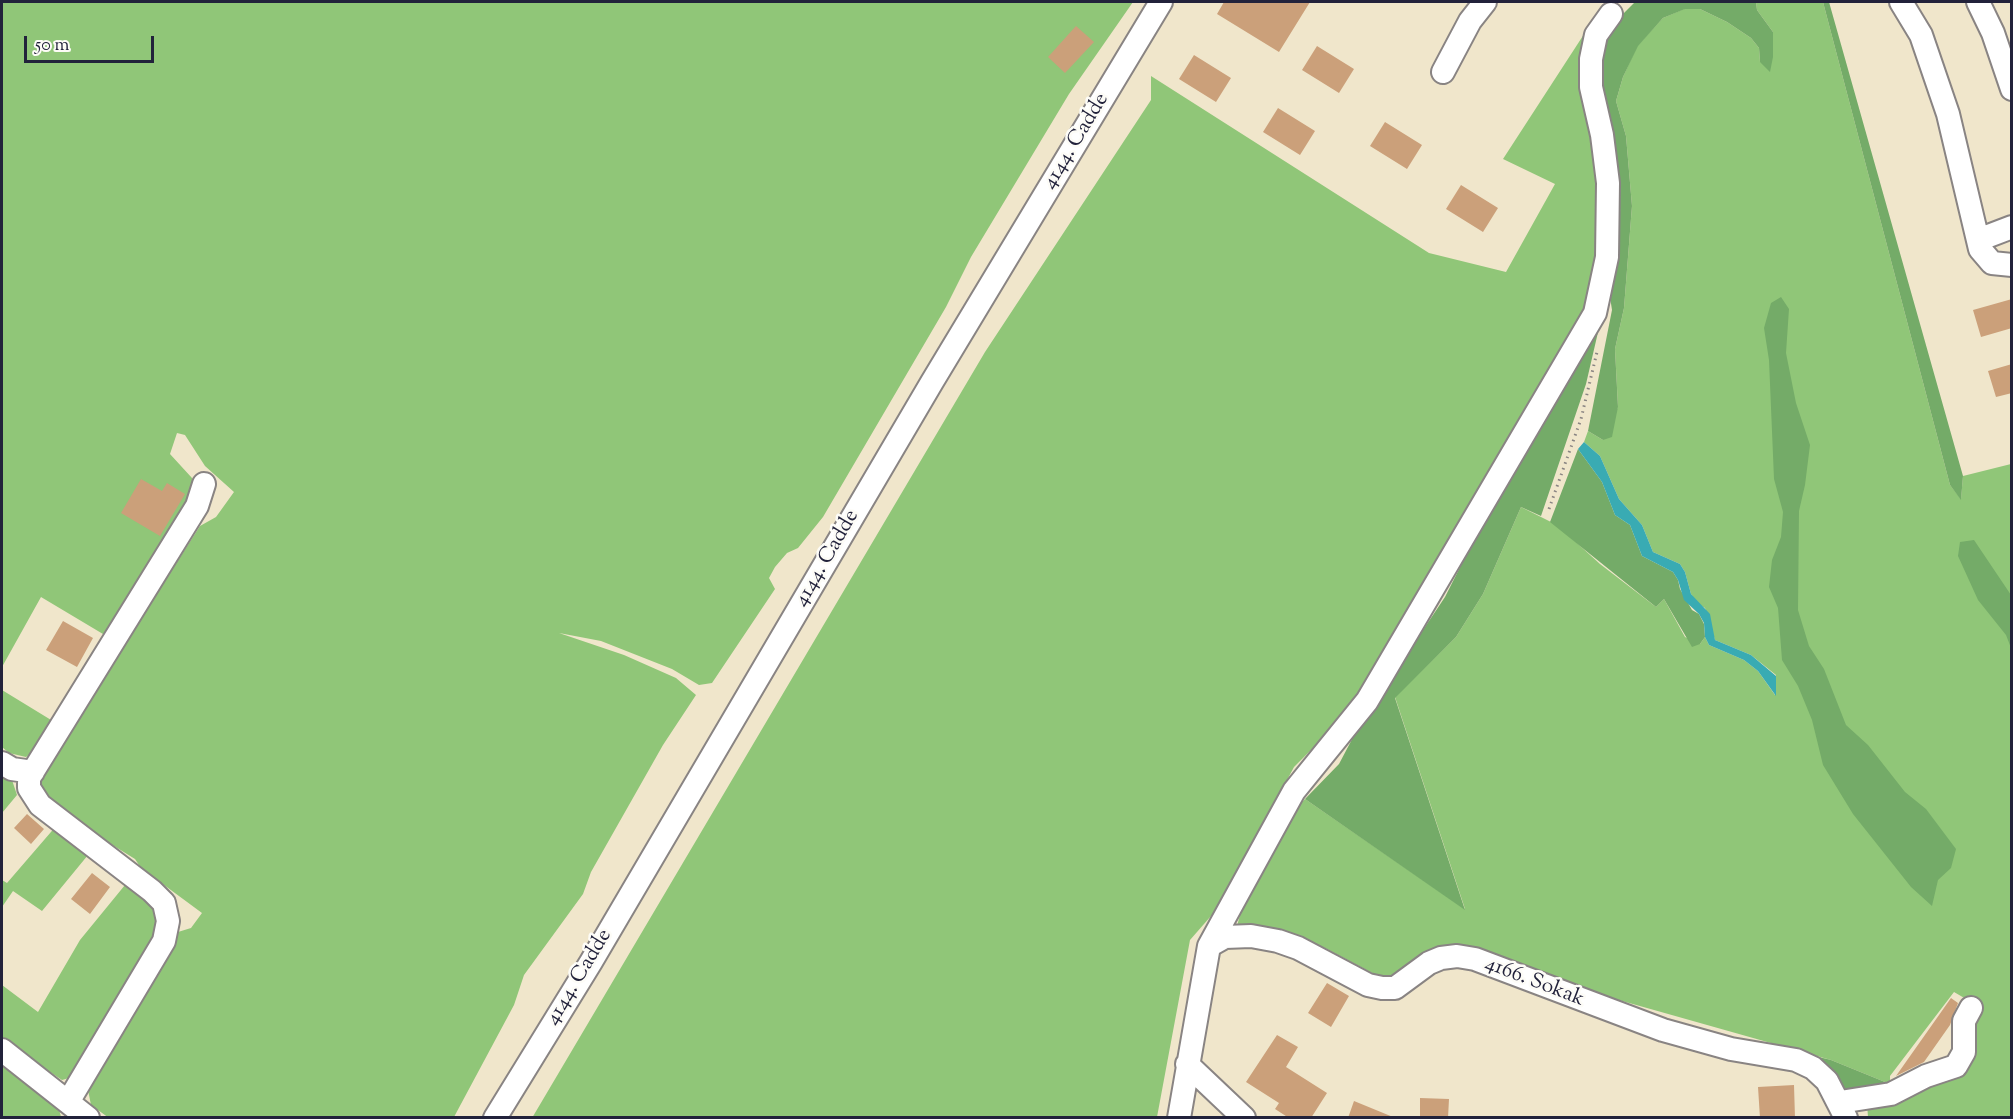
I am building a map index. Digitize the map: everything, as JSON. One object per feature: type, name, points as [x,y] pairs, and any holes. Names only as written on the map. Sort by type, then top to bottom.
[{"type":"street","name":"4144. Cadde","points":[[495,1118],[591,962],[932,382],[1161,2]]},
{"type":"street","points":[[1443,72],[1470,21],[1485,2]]},
{"type":"street","points":[[1901,2],[1921,35],[1948,114],[1980,249],[1992,262],[2012,265]]},
{"type":"street","points":[[1978,2],[1993,33],[2012,89]]},
{"type":"street","points":[[1179,1118],[1209,946],[1294,791],[1367,701],[1595,313],[1607,257],[1608,183],[1602,135],[1591,87],[1591,59],[1596,36],[1611,14]]},
{"type":"street","points":[[1978,240],[2012,227]]},
{"type":"street","points":[[68,1102],[164,941],[168,921],[164,903],[152,891],[40,805],[28,788],[33,772],[197,506],[204,484]]},
{"type":"street","points":[[2,763],[12,769],[33,772]]},
{"type":"street","name":"4166. Sokak","points":[[1209,946],[1225,937],[1251,936],[1278,941],[1298,948],[1368,985],[1382,988],[1395,988],[1429,963],[1441,958],[1457,956],[1475,959],[1663,1030],[1731,1049],[1796,1060],[1813,1068],[1827,1081],[1843,1110]]},
{"type":"street","points":[[1843,1110],[1891,1094],[1926,1076],[1956,1066],[1964,1052],[1964,1021],[1971,1008]]},
{"type":"street","points":[[2,1050],[87,1117]]},
{"type":"street","points":[[1187,1064],[1244,1118]]},
{"type":"path","points":[[1549,509],[1581,419],[1599,341]]},
{"type":"green space","points":[[2,2],[1133,2],[1069,94],[971,257],[946,307],[823,517],[798,548],[787,553],[775,567],[769,578],[775,589],[712,683],[699,685],[672,669],[601,641],[559,633],[624,655],[676,678],[696,695],[663,745],[591,872],[583,894],[524,975],[514,1005],[454,1117],[109,1118],[91,1105],[87,1085],[178,932],[191,928],[202,913],[141,868],[135,859],[77,823],[47,799],[38,780],[200,526],[216,517],[234,492],[205,466],[185,435],[177,433],[170,454],[192,478],[195,490],[108,637],[41,597],[2,667]]},
{"type":"green space","points":[[1635,2],[1756,2],[1757,10],[1773,32],[1773,57],[1770,72],[1760,62],[1759,48],[1751,38],[1727,22],[1700,9],[1685,9],[1663,18],[1638,46],[1623,77],[1616,101],[1626,136],[1632,206],[1624,308],[1615,349],[1618,407],[1612,437],[1603,440],[1588,431],[1612,310],[1608,284],[1597,80],[1608,29]]},
{"type":"green space","points":[[1756,2],[1823,2],[1950,485],[1961,499],[1963,476],[2011,464],[2011,1117],[1868,1117],[1867,1104],[1947,1076],[1978,1006],[1954,992],[1890,1076],[1890,1084],[1831,1060],[1562,984],[1479,950],[1400,976],[1378,976],[1325,948],[1259,927],[1236,930],[1242,907],[1291,814],[1305,799],[1465,909],[1395,697],[1456,637],[1483,594],[1521,507],[1557,525],[1600,564],[1656,607],[1664,599],[1685,637],[1700,644],[1705,637],[1709,645],[1744,660],[1758,671],[1775,695],[1776,675],[1751,655],[1715,640],[1705,608],[1698,604],[1691,594],[1685,572],[1680,564],[1653,552],[1642,525],[1619,499],[1600,456],[1584,442],[1588,431],[1603,440],[1618,407],[1615,349],[1624,308],[1632,206],[1626,136],[1616,101],[1623,77],[1637,46],[1663,18],[1684,9],[1700,9],[1727,22],[1751,38],[1759,48],[1760,62],[1773,32],[1757,10]]},
{"type":"green space","points":[[1823,2],[1829,2],[1963,476],[1961,500],[1950,485]]},
{"type":"green space","points":[[1613,5],[1597,140],[1600,255],[1581,323],[1344,717],[1294,767],[1218,908],[1190,940],[1157,1117],[532,1118],[985,352],[1151,100],[1151,76],[1429,253],[1506,272],[1555,184],[1503,159],[1601,8]]},
{"type":"green space","points":[[1781,297],[1789,309],[1786,353],[1796,403],[1810,445],[1799,511],[1798,610],[1809,646],[1824,669],[1846,725],[1868,745],[1905,792],[1926,809],[1956,849],[1951,868],[1938,880],[1932,906],[1911,887],[1853,814],[1823,765],[1812,720],[1798,686],[1782,660],[1778,608],[1769,587],[1772,560],[1781,537],[1783,512],[1774,479],[1769,360],[1764,328],[1771,303]]},
{"type":"green space","points":[[1602,315],[1586,384],[1541,516],[1521,507],[1483,594],[1456,637],[1395,698],[1465,910],[1305,799],[1339,764],[1359,726],[1445,597],[1491,506]]},
{"type":"green space","points":[[1578,449],[1602,482],[1615,515],[1630,525],[1642,556],[1673,572],[1692,610],[1699,614],[1704,624],[1705,637],[1700,644],[1692,647],[1664,599],[1656,607],[1550,522]]},
{"type":"green space","points":[[1974,540],[2011,595],[2011,648],[2006,635],[1978,600],[1958,556],[1960,542]]},
{"type":"green space","points":[[2,690],[56,723],[37,749],[26,757],[9,753],[2,747]]},
{"type":"green space","points":[[2,769],[12,780],[17,795],[2,813]]},
{"type":"green space","points":[[57,825],[88,855],[42,911],[13,891],[2,907],[2,880],[7,883]]},
{"type":"green space","points":[[125,885],[149,899],[159,914],[160,933],[76,1076],[62,1080],[2,1040],[2,985],[38,1012],[80,940]]},
{"type":"green space","points":[[1807,1054],[1831,1060],[1890,1084],[1845,1097],[1840,1081]]},
{"type":"green space","points":[[2,1061],[58,1105],[61,1117],[2,1117]]},
{"type":"water","points":[[1584,442],[1600,456],[1619,499],[1642,525],[1653,552],[1680,564],[1685,572],[1691,594],[1710,614],[1715,640],[1751,655],[1776,676],[1776,696],[1758,671],[1744,660],[1709,645],[1705,637],[1704,623],[1699,614],[1684,600],[1673,572],[1642,556],[1630,525],[1615,515],[1602,482],[1578,449]]},
{"type":"building","points":[[1224,2],[1310,2],[1279,52],[1217,14]]},
{"type":"building","points":[[1076,26],[1094,42],[1065,73],[1048,57]]},
{"type":"building","points":[[1317,46],[1354,69],[1339,93],[1302,70]]},
{"type":"building","points":[[1194,55],[1231,78],[1216,102],[1179,79]]},
{"type":"building","points":[[1278,108],[1315,131],[1300,155],[1263,132]]},
{"type":"building","points":[[1385,122],[1422,145],[1407,169],[1370,146]]},
{"type":"building","points":[[1461,185],[1498,208],[1483,232],[1446,209]]},
{"type":"building","points":[[2012,299],[2012,328],[1981,337],[1973,310]]},
{"type":"building","points":[[2012,364],[2012,393],[1996,397],[1988,371]]},
{"type":"building","points":[[141,479],[162,491],[167,483],[185,494],[160,536],[121,513]]},
{"type":"building","points":[[63,621],[93,638],[77,667],[46,650]]},
{"type":"building","points":[[27,814],[44,829],[31,844],[14,828]]},
{"type":"building","points":[[92,873],[110,887],[90,914],[71,899]]},
{"type":"building","points":[[1327,983],[1349,996],[1331,1027],[1308,1013]]},
{"type":"building","points":[[1951,998],[1958,1003],[1950,1025],[1924,1062],[1896,1076]]},
{"type":"building","points":[[1277,1035],[1298,1047],[1286,1067],[1327,1093],[1311,1118],[1289,1118],[1275,1109],[1279,1103],[1246,1082]]},
{"type":"building","points":[[1794,1085],[1795,1118],[1760,1118],[1758,1087]]},
{"type":"building","points":[[1420,1098],[1449,1099],[1448,1118],[1420,1118]]},
{"type":"building","points":[[1354,1101],[1393,1117],[1393,1118],[1348,1118]]}]
